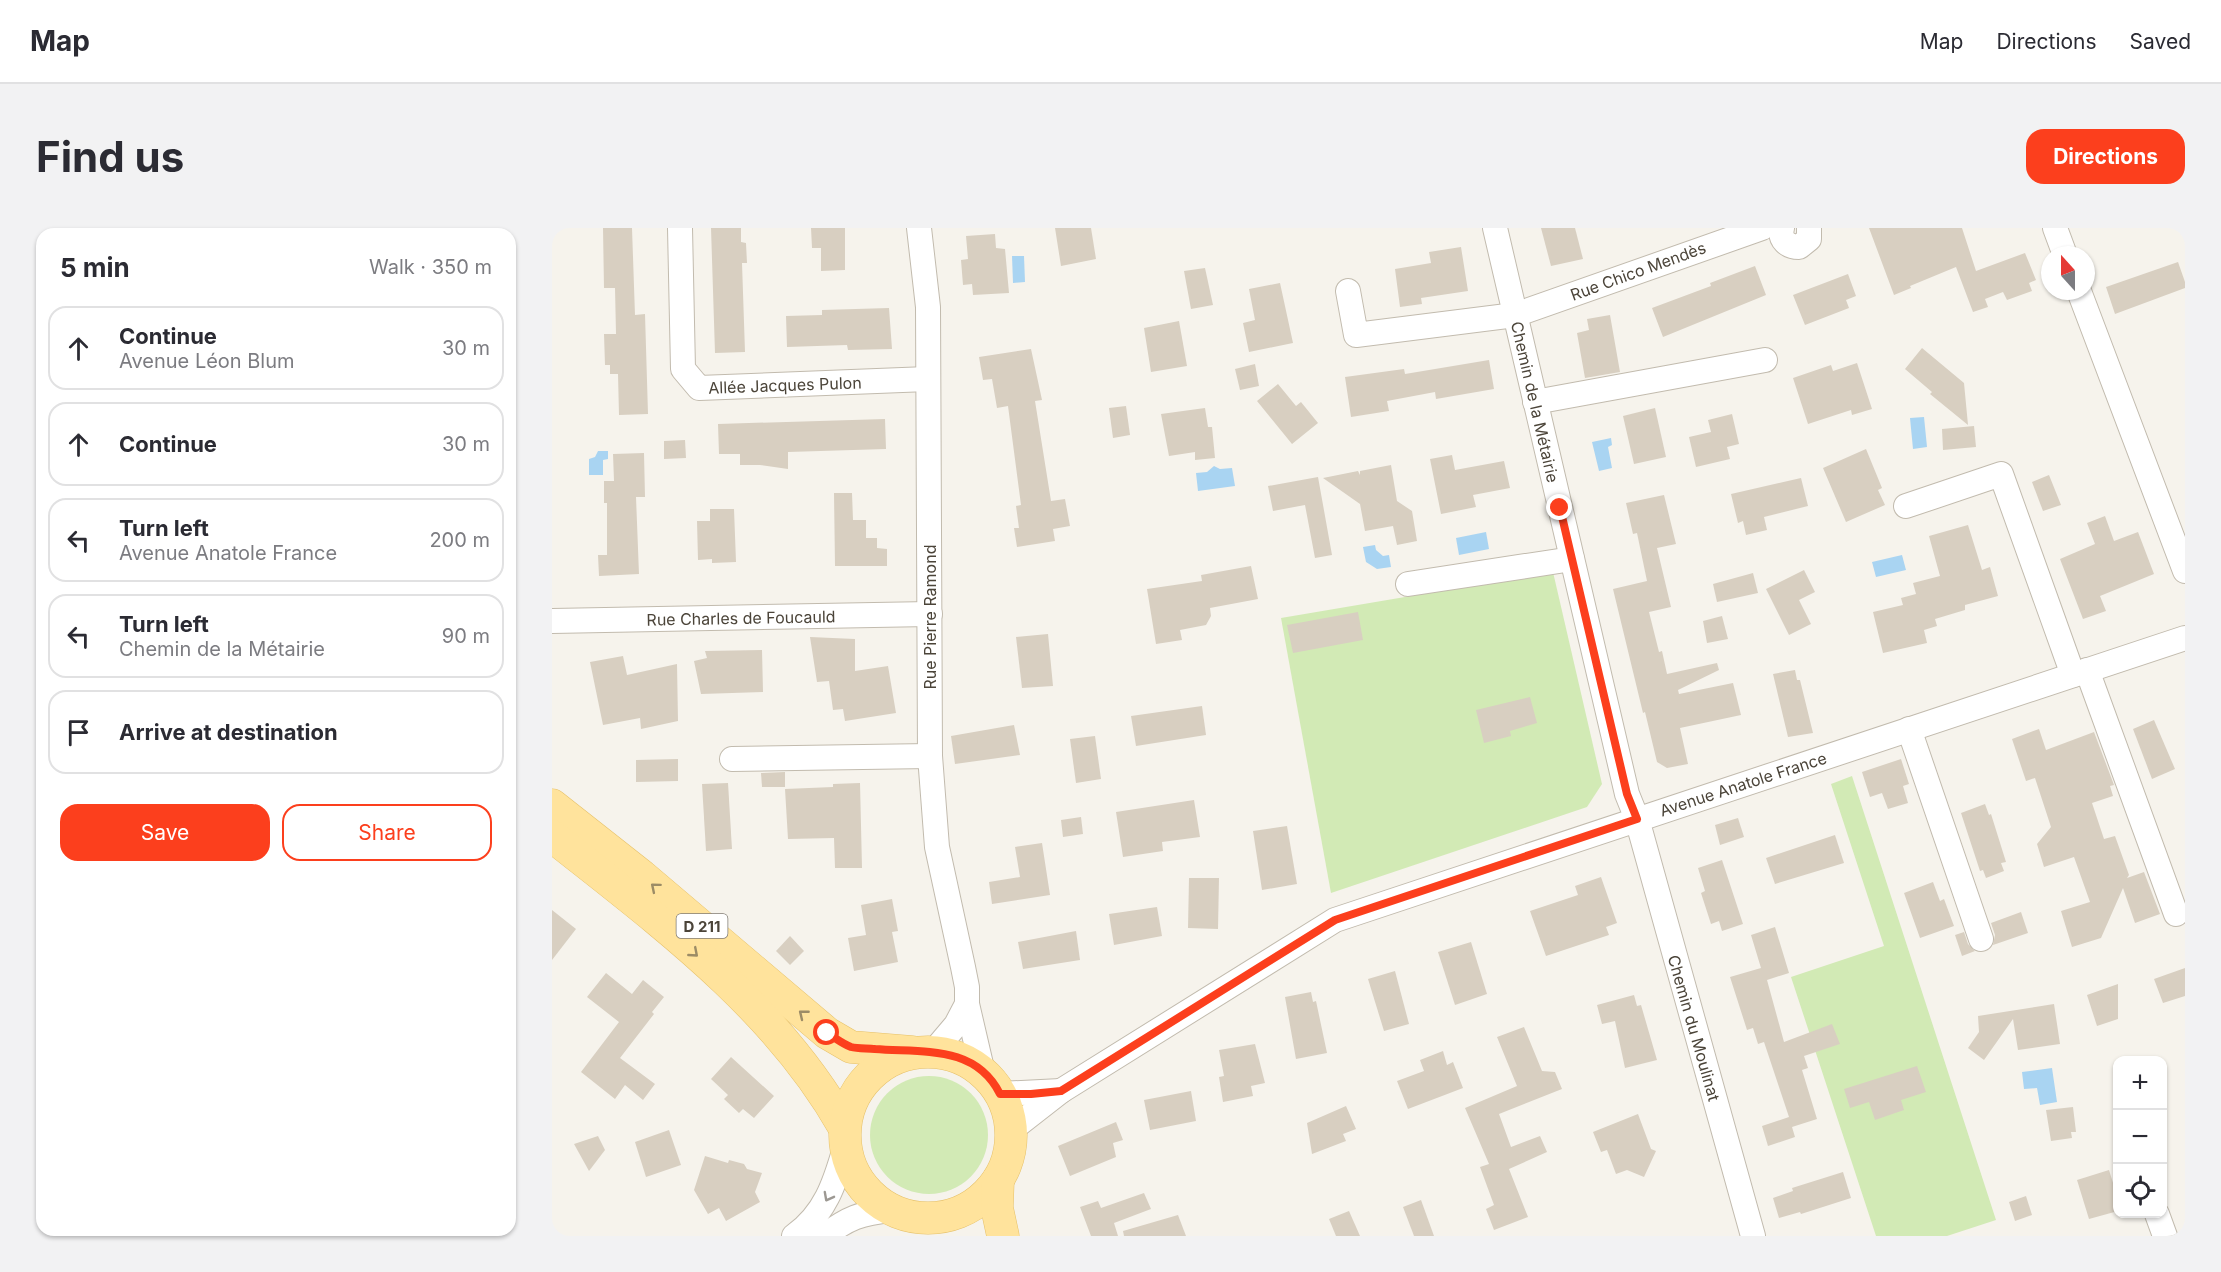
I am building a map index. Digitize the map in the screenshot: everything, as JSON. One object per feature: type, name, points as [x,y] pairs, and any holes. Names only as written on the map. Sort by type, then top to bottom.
[{"type":"main road","name":"D 211","points":[[552,805],[642,876],[827,1033],[851,1047],[924,1052]]},
{"type":"main road","name":"D 211","points":[[552,836],[717,973],[767,1022],[815,1081],[844,1138]]},
{"type":"main road","points":[[902,1214],[938,1218],[962,1211],[982,1198],[1003,1171],[1010,1151],[1011,1130],[1008,1110],[991,1083],[958,1055],[924,1052],[888,1061],[866,1078],[851,1100],[844,1138],[853,1173],[869,1195],[902,1214],[946,1236]]},
{"type":"main road","points":[[998,1180],[997,1208],[1003,1236]]},
{"type":"street","name":"Allée Jacques Pulon","points":[[680,228],[683,369],[699,388],[928,379]]},
{"type":"street","name":"Rue Pierre Ramond","points":[[919,228],[928,307],[930,756],[938,847],[967,987],[967,1004],[991,1083]]},
{"type":"street","name":"Chemin de la Métairie","points":[[1495,228],[1627,794],[1637,819]]},
{"type":"street","name":"Rue Chico Mendès","points":[[1348,291],[1356,335],[1515,315],[1726,234],[1762,228]]},
{"type":"street","points":[[1782,228],[1786,244],[1799,247],[1809,239],[1809,228]]},
{"type":"street","points":[[2055,228],[2062,246]]},
{"type":"street","points":[[2082,300],[2185,571]]},
{"type":"street","points":[[1535,402],[1765,360]]},
{"type":"street","points":[[1906,506],[2001,474],[2176,914]]},
{"type":"street","points":[[1408,584],[1572,559]]},
{"type":"street","name":"Rue Charles de Foucauld","points":[[552,621],[930,614]]},
{"type":"street","name":"Avenue Anatole France","points":[[1011,1130],[1061,1091],[1335,920],[2185,638]]},
{"type":"street","points":[[1909,729],[1980,939]]},
{"type":"street","points":[[732,759],[930,756]]},
{"type":"street","name":"Chemin du Moulinat","points":[[1637,819],[1753,1236]]},
{"type":"street","points":[[924,1052],[956,1025],[967,1004]]},
{"type":"street","name":"Avenue Anatole France","points":[[991,1083],[1031,1094],[1061,1091]]},
{"type":"street","points":[[794,1236],[818,1215],[827,1199],[835,1182],[844,1138]]},
{"type":"street","points":[[824,1236],[863,1213],[902,1214]]},
{"type":"street","points":[[2158,1218],[2165,1236]]},
{"type":"green space","points":[[1553,572],[1602,784],[1587,807],[1331,893],[1281,618]]},
{"type":"green space","points":[[1852,776],[1996,1220],[1947,1236],[1876,1236],[1791,977],[1884,946],[1831,784]]},
{"type":"green space","points":[[929,1076],[952,1081],[971,1093],[983,1112],[988,1135],[983,1158],[971,1177],[952,1189],[929,1194],[906,1189],[887,1177],[875,1158],[870,1135],[875,1112],[887,1093],[906,1081]]},
{"type":"water","points":[[1012,256],[1024,256],[1025,282],[1013,283]]},
{"type":"water","points":[[1924,417],[1927,447],[1913,449],[1910,418]]},
{"type":"water","points":[[1611,438],[1612,445],[1608,447],[1612,468],[1599,471],[1592,442]]},
{"type":"water","points":[[598,451],[608,451],[608,459],[603,460],[603,475],[589,475],[589,459],[595,457]]},
{"type":"water","points":[[1214,466],[1220,469],[1232,468],[1235,486],[1198,491],[1196,473],[1207,472]]},
{"type":"water","points":[[1486,532],[1489,549],[1459,555],[1456,538]]},
{"type":"water","points":[[1375,545],[1376,550],[1383,556],[1389,555],[1391,567],[1377,569],[1366,562],[1363,547]]},
{"type":"water","points":[[1902,555],[1906,570],[1876,577],[1872,562]]},
{"type":"water","points":[[2052,1068],[2057,1102],[2040,1105],[2037,1088],[2024,1089],[2022,1072]]},
{"type":"building","points":[[603,228],[632,228],[635,315],[645,314],[648,414],[619,415],[618,374],[610,374],[610,365],[605,365],[604,334],[616,334],[615,288],[604,288]]},
{"type":"building","points":[[711,228],[741,228],[741,242],[746,243],[747,263],[742,263],[745,352],[715,353]]},
{"type":"building","points":[[811,228],[845,228],[845,270],[821,271],[821,248],[812,248]]},
{"type":"building","points":[[1055,228],[1091,228],[1096,259],[1061,266]]},
{"type":"building","points":[[1541,228],[1575,228],[1583,259],[1551,266]]},
{"type":"building","points":[[1869,228],[1962,228],[1976,271],[2025,253],[2036,280],[2029,283],[2032,291],[2007,300],[2003,292],[1985,299],[1988,307],[1973,312],[1956,267],[1894,295]]},
{"type":"building","points":[[995,234],[996,248],[1005,249],[1009,293],[973,295],[972,284],[963,285],[961,260],[968,259],[966,236]]},
{"type":"building","points":[[1461,247],[1468,291],[1421,298],[1422,304],[1400,307],[1395,269],[1431,263],[1429,252]]},
{"type":"building","points":[[2178,262],[2185,288],[2115,314],[2106,287]]},
{"type":"building","points":[[1755,266],[1766,295],[1663,337],[1652,308],[1711,286],[1710,283]]},
{"type":"building","points":[[1205,268],[1213,305],[1191,309],[1184,271]]},
{"type":"building","points":[[1848,274],[1856,296],[1846,300],[1849,308],[1805,325],[1793,295]]},
{"type":"building","points":[[1280,283],[1293,343],[1249,352],[1243,323],[1255,320],[1249,289]]},
{"type":"building","points":[[889,308],[892,349],[848,350],[847,345],[787,347],[786,316],[822,315],[822,310]]},
{"type":"building","points":[[1610,315],[1620,372],[1585,378],[1577,333],[1589,330],[1587,319]]},
{"type":"building","points":[[1179,321],[1187,366],[1151,372],[1144,328]]},
{"type":"building","points":[[1922,348],[1964,383],[1968,425],[1930,394],[1932,392],[1905,369]]},
{"type":"building","points":[[1031,349],[1042,400],[1035,401],[1051,501],[1065,499],[1070,526],[1053,529],[1055,541],[1017,547],[1014,528],[1019,528],[1016,506],[1021,505],[1008,406],[997,408],[992,379],[983,380],[979,357]]},
{"type":"building","points":[[1489,360],[1494,389],[1436,399],[1435,392],[1387,401],[1389,411],[1351,417],[1345,377],[1404,369],[1405,374]]},
{"type":"building","points":[[1857,363],[1872,409],[1852,415],[1851,410],[1808,424],[1793,378],[1831,365],[1833,371]]},
{"type":"building","points":[[1255,364],[1259,386],[1240,390],[1235,369]]},
{"type":"building","points":[[1278,384],[1296,406],[1301,402],[1318,423],[1292,444],[1257,401]]},
{"type":"building","points":[[1126,406],[1130,435],[1113,438],[1109,408]]},
{"type":"building","points":[[1205,408],[1208,427],[1212,427],[1215,458],[1195,460],[1195,452],[1169,456],[1161,414]]},
{"type":"building","points":[[1655,408],[1666,457],[1634,464],[1623,416]]},
{"type":"building","points":[[1732,414],[1739,444],[1727,447],[1730,459],[1696,467],[1689,437],[1711,432],[1708,420]]},
{"type":"building","points":[[885,419],[886,449],[788,452],[788,469],[740,465],[740,454],[719,454],[718,424]]},
{"type":"building","points":[[1974,426],[1976,447],[1943,450],[1942,429]]},
{"type":"building","points":[[685,440],[686,458],[664,459],[664,441]]},
{"type":"building","points":[[1866,449],[1882,488],[1878,490],[1885,505],[1846,522],[1823,468]]},
{"type":"building","points":[[644,453],[645,497],[636,497],[639,574],[599,576],[598,555],[607,555],[607,503],[604,503],[604,481],[614,481],[613,454]]},
{"type":"building","points":[[1452,455],[1455,470],[1504,461],[1510,488],[1473,495],[1476,507],[1441,514],[1430,459]]},
{"type":"building","points":[[1391,465],[1397,501],[1412,511],[1417,541],[1397,545],[1393,526],[1365,531],[1360,504],[1323,478],[1358,471],[1360,475],[1360,471]]},
{"type":"building","points":[[2049,475],[2061,505],[2043,511],[2032,482]]},
{"type":"building","points":[[1318,477],[1332,555],[1315,558],[1305,505],[1273,511],[1268,486]]},
{"type":"building","points":[[1801,478],[1808,506],[1764,517],[1767,530],[1746,535],[1743,521],[1738,523],[1731,494]]},
{"type":"building","points":[[834,493],[852,493],[853,520],[866,520],[866,538],[877,538],[877,548],[887,549],[887,566],[835,566]]},
{"type":"building","points":[[1664,495],[1676,544],[1657,548],[1671,607],[1649,612],[1659,652],[1662,651],[1667,674],[1717,663],[1719,670],[1678,690],[1679,694],[1733,683],[1741,715],[1680,728],[1688,764],[1667,768],[1657,762],[1613,589],[1647,581],[1637,533],[1633,534],[1626,503]]},
{"type":"building","points":[[710,509],[734,509],[736,562],[712,563],[712,559],[698,560],[697,521],[710,521]]},
{"type":"building","points":[[2105,516],[2114,541],[2138,532],[2154,574],[2100,596],[2106,611],[2083,619],[2060,559],[2095,544],[2087,523]]},
{"type":"building","points":[[1968,525],[1982,570],[1990,567],[1998,596],[1965,605],[1965,610],[1935,619],[1937,626],[1924,630],[1927,643],[1883,653],[1873,612],[1903,605],[1901,598],[1916,594],[1913,583],[1940,576],[1929,536]]},
{"type":"building","points":[[1251,566],[1258,599],[1210,608],[1211,616],[1206,625],[1180,630],[1182,640],[1156,644],[1147,589],[1202,581],[1201,575]]},
{"type":"building","points":[[1804,570],[1815,592],[1799,600],[1811,624],[1789,635],[1766,589]]},
{"type":"building","points":[[1753,573],[1758,593],[1717,602],[1713,584]]},
{"type":"building","points":[[1358,612],[1363,640],[1293,653],[1287,625]]},
{"type":"building","points":[[1722,616],[1728,639],[1707,643],[1703,621]]},
{"type":"building","points":[[1048,634],[1053,686],[1022,688],[1016,637]]},
{"type":"building","points":[[810,637],[855,639],[855,671],[888,666],[896,713],[845,721],[843,709],[833,710],[829,681],[817,682]]},
{"type":"building","points":[[762,650],[763,692],[701,694],[694,661],[707,658],[705,651]]},
{"type":"building","points":[[623,656],[627,675],[677,664],[678,721],[641,729],[640,718],[603,725],[590,662]]},
{"type":"building","points":[[1795,670],[1797,680],[1800,680],[1813,733],[1788,737],[1773,674]]},
{"type":"building","points":[[1530,697],[1537,723],[1510,731],[1511,736],[1484,743],[1476,710]]},
{"type":"building","points":[[1202,706],[1206,735],[1136,746],[1131,716]]},
{"type":"building","points":[[2154,720],[2175,769],[2152,779],[2133,729]]},
{"type":"building","points":[[1014,725],[1020,755],[955,764],[951,736]]},
{"type":"building","points":[[2039,729],[2046,750],[2094,732],[2114,785],[2110,786],[2113,796],[2092,803],[2104,839],[2115,836],[2129,875],[2127,878],[2144,872],[2160,914],[2135,923],[2123,888],[2101,938],[2072,947],[2061,911],[2090,902],[2074,857],[2044,867],[2037,844],[2051,827],[2035,778],[2026,781],[2012,739]]},
{"type":"building","points":[[1095,736],[1101,779],[1076,783],[1070,739]]},
{"type":"building","points":[[678,759],[678,781],[636,782],[636,760]]},
{"type":"building","points":[[1901,759],[1909,784],[1903,786],[1908,803],[1888,809],[1882,793],[1870,797],[1862,772]]},
{"type":"building","points":[[785,772],[785,787],[762,787],[761,773]]},
{"type":"building","points":[[728,783],[732,849],[706,851],[702,784]]},
{"type":"building","points":[[860,783],[862,868],[835,868],[834,838],[788,839],[785,789],[833,787],[833,784]]},
{"type":"building","points":[[1194,800],[1200,837],[1162,842],[1163,851],[1123,857],[1116,812]]},
{"type":"building","points":[[1985,804],[1989,815],[1991,814],[2006,862],[2001,863],[2004,871],[1986,878],[1983,870],[1980,871],[1961,813]]},
{"type":"building","points":[[1081,817],[1083,834],[1063,837],[1061,820]]},
{"type":"building","points":[[1738,818],[1744,837],[1720,845],[1715,825]]},
{"type":"building","points":[[1287,826],[1297,884],[1262,890],[1253,831]]},
{"type":"building","points":[[1835,835],[1844,863],[1775,884],[1766,858]]},
{"type":"building","points":[[1042,843],[1050,895],[992,904],[989,882],[1020,877],[1015,847]]},
{"type":"building","points":[[1722,860],[1743,924],[1722,931],[1719,921],[1711,924],[1701,893],[1705,891],[1698,868]]},
{"type":"building","points":[[1601,877],[1617,923],[1606,927],[1609,935],[1546,956],[1530,911],[1578,895],[1575,886]]},
{"type":"building","points":[[1189,878],[1219,878],[1218,929],[1188,928]]},
{"type":"building","points":[[1933,882],[1940,901],[1944,899],[1954,926],[1920,938],[1904,893]]},
{"type":"building","points":[[892,899],[898,931],[892,932],[898,962],[854,971],[848,938],[866,935],[861,905]]},
{"type":"building","points":[[1157,907],[1162,936],[1114,945],[1109,914]]},
{"type":"building","points":[[552,910],[576,929],[552,960]]},
{"type":"building","points":[[2021,912],[2028,933],[1993,945],[1995,935],[1991,923]]},
{"type":"building","points":[[1775,927],[1789,973],[1767,980],[1784,1042],[1832,1024],[1840,1044],[1804,1056],[1808,1068],[1802,1070],[1817,1119],[1792,1127],[1795,1137],[1768,1146],[1762,1126],[1789,1117],[1764,1042],[1758,1044],[1753,1028],[1747,1030],[1730,977],[1761,968],[1751,935]]},
{"type":"building","points":[[1076,931],[1080,960],[1023,969],[1018,942]]},
{"type":"building","points":[[1964,932],[1968,944],[1975,951],[1962,956],[1955,935]]},
{"type":"building","points":[[790,936],[804,951],[790,965],[776,951]]},
{"type":"building","points":[[1471,942],[1487,994],[1455,1005],[1438,952]]},
{"type":"building","points":[[2185,968],[2185,996],[2163,1003],[2154,979]]},
{"type":"building","points":[[1395,971],[1409,1024],[1384,1031],[1368,979]]},
{"type":"building","points":[[606,973],[632,994],[643,980],[664,997],[652,1012],[654,1014],[620,1058],[655,1084],[643,1100],[625,1085],[615,1099],[581,1072],[619,1022],[587,997]]},
{"type":"building","points":[[2118,984],[2118,1019],[2097,1026],[2087,995]]},
{"type":"building","points":[[1311,992],[1313,1002],[1316,1001],[1327,1053],[1296,1059],[1285,997]]},
{"type":"building","points":[[1634,995],[1637,1006],[1641,1005],[1657,1060],[1625,1068],[1615,1021],[1602,1024],[1597,1005]]},
{"type":"building","points":[[2054,1004],[2060,1044],[2018,1050],[2013,1019],[1984,1060],[1968,1048],[1979,1032],[1978,1016]]},
{"type":"building","points":[[1524,1027],[1542,1071],[1555,1072],[1562,1089],[1499,1114],[1511,1147],[1540,1136],[1547,1152],[1509,1169],[1528,1217],[1494,1230],[1486,1209],[1494,1205],[1480,1167],[1489,1164],[1465,1108],[1517,1086],[1497,1037]]},
{"type":"building","points":[[1255,1044],[1265,1083],[1251,1086],[1253,1096],[1223,1102],[1219,1077],[1224,1076],[1219,1050]]},
{"type":"building","points":[[1443,1051],[1447,1065],[1453,1062],[1463,1088],[1408,1109],[1397,1081],[1424,1071],[1420,1060]]},
{"type":"building","points":[[731,1057],[774,1096],[754,1118],[743,1109],[739,1113],[724,1099],[728,1095],[711,1079]]},
{"type":"building","points":[[1917,1066],[1926,1092],[1901,1100],[1904,1110],[1875,1120],[1869,1102],[1850,1108],[1844,1089]]},
{"type":"building","points":[[1191,1091],[1196,1121],[1150,1130],[1144,1100]]},
{"type":"building","points":[[1346,1106],[1356,1129],[1343,1134],[1346,1141],[1312,1154],[1307,1123]]},
{"type":"building","points":[[2073,1107],[2076,1132],[2071,1132],[2072,1138],[2051,1141],[2046,1110]]},
{"type":"building","points":[[1638,1114],[1651,1149],[1656,1151],[1644,1177],[1627,1170],[1616,1174],[1607,1150],[1601,1152],[1593,1132]]},
{"type":"building","points":[[1116,1122],[1123,1140],[1113,1143],[1116,1157],[1070,1176],[1058,1146]]},
{"type":"building","points":[[669,1130],[681,1165],[646,1177],[635,1142]]},
{"type":"building","points":[[598,1136],[605,1150],[589,1171],[574,1144]]},
{"type":"building","points":[[705,1156],[728,1163],[729,1160],[744,1164],[747,1169],[762,1173],[755,1192],[760,1202],[726,1221],[719,1208],[708,1214],[694,1190]]},
{"type":"building","points":[[2109,1170],[2113,1183],[2113,1212],[2089,1219],[2077,1180]]},
{"type":"building","points":[[1843,1172],[1851,1198],[1801,1214],[1800,1212],[1779,1218],[1773,1198],[1793,1191],[1792,1188]]},
{"type":"building","points":[[1144,1193],[1151,1209],[1114,1223],[1118,1236],[1091,1236],[1080,1207],[1098,1201],[1101,1208]]},
{"type":"building","points":[[2026,1196],[2032,1215],[2015,1221],[2009,1202]]},
{"type":"building","points":[[1421,1200],[1434,1236],[1414,1236],[1403,1207]]},
{"type":"building","points":[[1349,1211],[1360,1236],[1336,1236],[1329,1219]]},
{"type":"building","points":[[1178,1215],[1186,1236],[1124,1236],[1123,1231]]},
{"type":"route","points":[[827,1033],[851,1047],[914,1052],[934,1051],[958,1055],[977,1067],[996,1086],[1000,1094],[1061,1091],[1335,920],[1637,819],[1627,794],[1560,508]]}]
